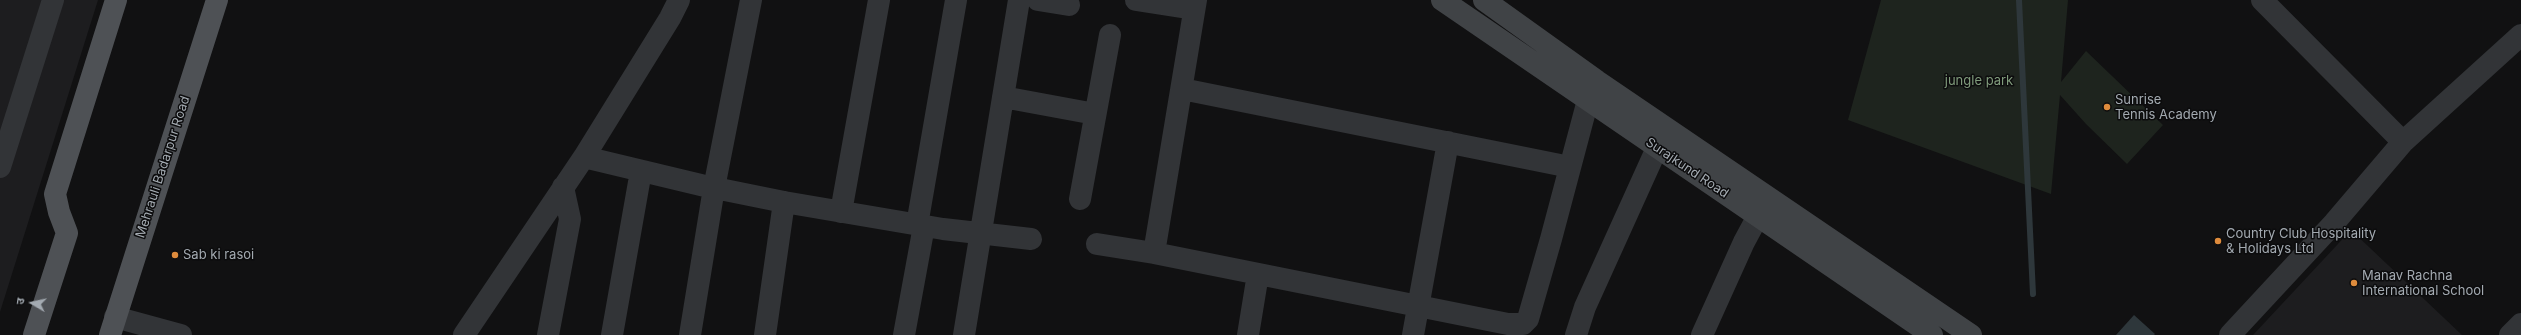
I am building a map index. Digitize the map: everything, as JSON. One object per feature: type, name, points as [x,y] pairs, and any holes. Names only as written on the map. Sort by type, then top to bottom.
[{"type":"main road","points":[[34,335],[67,233],[59,212],[55,194],[116,0]]},
{"type":"main road","name":"Mehrauli Badarpur Road","points":[[112,326],[218,0]]},
{"type":"main road","name":"Surajkund Road","points":[[1442,0],[1931,335]]},
{"type":"main road","name":"Surajkund Road","points":[[1484,0],[1597,81],[1971,335]]},
{"type":"street","points":[[0,167],[53,0]]},
{"type":"street","points":[[464,335],[584,157],[670,18],[679,0]]},
{"type":"street","points":[[690,335],[714,188],[751,0]]},
{"type":"street","points":[[841,212],[879,0]]},
{"type":"street","points":[[904,335],[956,0]]},
{"type":"street","points":[[964,335],[1020,0]]},
{"type":"street","points":[[1038,0],[1069,5]]},
{"type":"street","points":[[1136,0],[1195,5],[1154,253]]},
{"type":"street","points":[[2262,0],[2403,142]]},
{"type":"street","points":[[1080,199],[1110,35]]},
{"type":"street","points":[[2230,335],[2334,223],[2403,142],[2521,35]]},
{"type":"street","points":[[1182,89],[1570,167]]},
{"type":"street","points":[[1003,97],[1095,114]]},
{"type":"street","points":[[1097,244],[1154,253],[1418,306],[1516,330],[1528,319],[1588,100]]},
{"type":"street","points":[[1413,335],[1448,142]]},
{"type":"street","points":[[1576,335],[1585,307],[1657,148]]},
{"type":"street","points":[[584,157],[714,188],[784,202],[921,225],[1031,239]]},
{"type":"street","points":[[612,335],[641,171]]},
{"type":"street","points":[[548,335],[570,219],[563,188]]},
{"type":"street","points":[[765,335],[784,202]]},
{"type":"street","points":[[1702,335],[1744,242],[1758,216]]},
{"type":"street","points":[[1248,335],[1258,274]]},
{"type":"street","points":[[2510,335],[2521,324]]},
{"type":"street","points":[[112,326],[181,335]]},
{"type":"shaded area","points":[[0,0],[98,0],[0,312]]},
{"type":"shaded area","name":"Manav Rachna International School","points":[[2351,230],[2462,335],[2253,335]]},
{"type":"shaded area","points":[[2134,315],[2155,334],[2116,335]]},
{"type":"green space","name":"jungle park","points":[[1881,0],[2068,0],[2061,82],[2086,51],[2163,125],[2127,164],[2086,124],[2060,95],[2051,194],[1848,120]]},
{"type":"waterway","points":[[2019,0],[2033,294]]},
{"type":"place","name":"Sunrise Tennis Academy","points":[[2107,107]]},
{"type":"place","name":"Country Club Hospitality & Holidays Ltd","points":[[2218,241]]},
{"type":"place","name":"Sab ki rasoi","points":[[175,255]]},
{"type":"place","name":"Manav Rachna International School","points":[[2354,283]]}]
